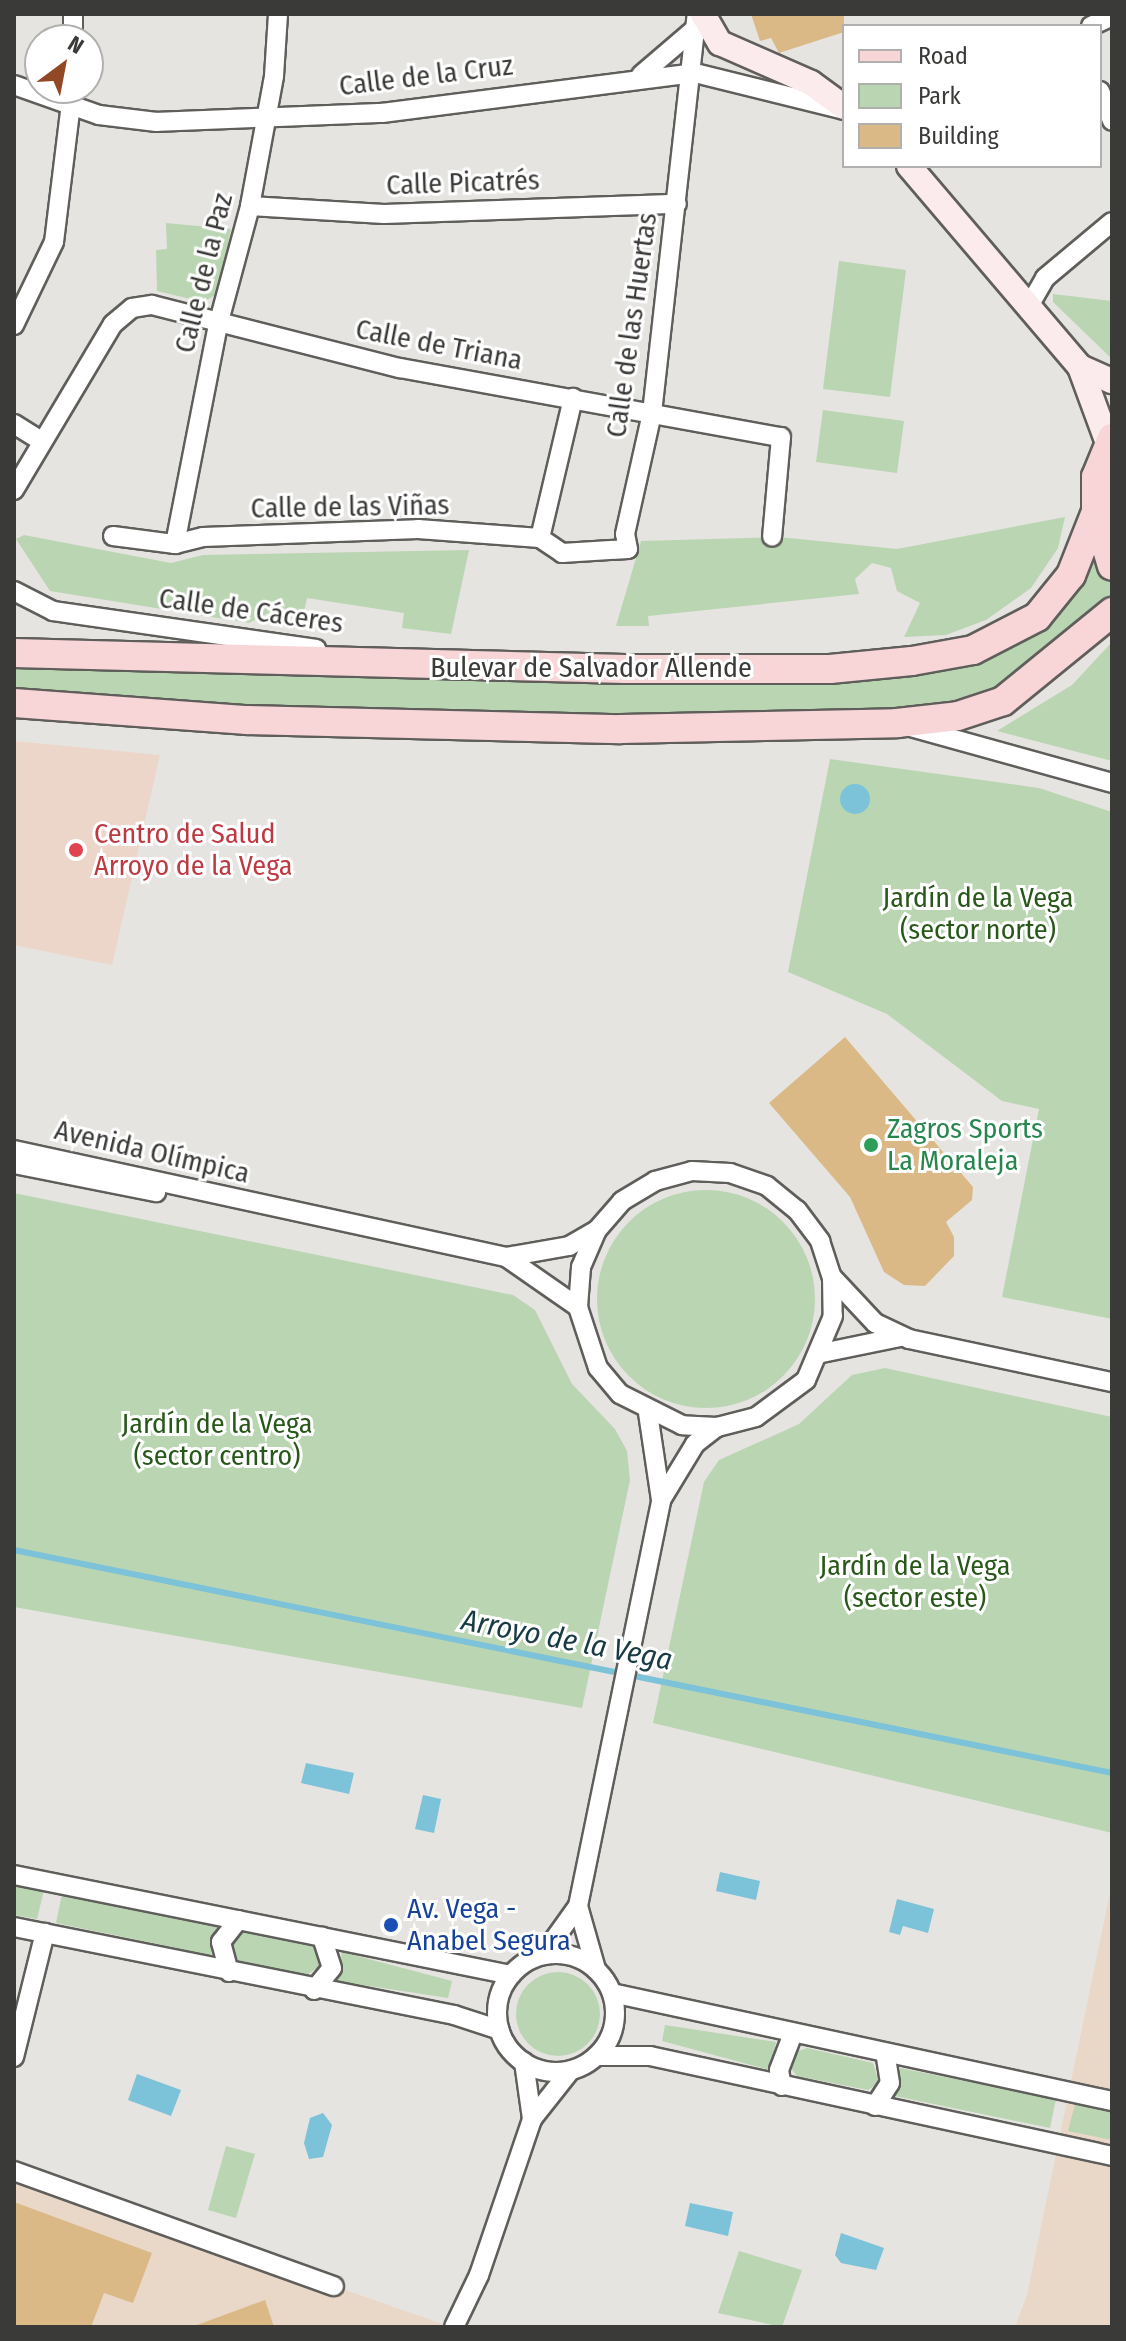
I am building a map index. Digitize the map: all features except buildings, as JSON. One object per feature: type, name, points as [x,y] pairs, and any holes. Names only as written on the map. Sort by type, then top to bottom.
[{"type":"main road","points":[[1110,440],[1096,477],[1096,512],[1112,566]]},
{"type":"main road","name":"Bulevar de Salvador Allende","points":[[14,653],[486,667],[830,669],[973,650],[1037,617],[1071,575],[1096,512]]},
{"type":"main road","name":"Bulevar de Salvador Allende","points":[[14,703],[278,721],[621,729],[897,723],[958,716],[1003,701],[1112,612]]},
{"type":"street","name":"Calle de la Paz","points":[[175,544],[218,325],[250,206],[267,119],[278,14]]},
{"type":"street","name":"Calle de las Huertas","points":[[540,538],[562,553],[628,549],[625,534],[652,413],[695,73],[699,18]]},
{"type":"street","points":[[641,75],[699,18],[720,43],[811,83],[842,107]]},
{"type":"street","name":"Calle de la Cruz","points":[[85,104],[99,115],[157,122],[267,119],[382,113],[641,75],[695,73],[842,109]]},
{"type":"street","points":[[1102,96],[1112,121]]},
{"type":"street","points":[[14,325],[54,242],[72,104]]},
{"type":"street","points":[[911,168],[1080,367],[1110,440]]},
{"type":"street","name":"Calle Picatrés","points":[[250,206],[384,214],[677,204]]},
{"type":"street","points":[[1029,306],[1045,278],[1112,222]]},
{"type":"street","points":[[14,490],[40,440],[113,324],[132,308],[152,305],[201,315],[218,325]]},
{"type":"street","name":"Calle de Triana","points":[[218,325],[400,368],[781,437],[772,537]]},
{"type":"street","points":[[1080,367],[1112,381]]},
{"type":"street","points":[[540,538],[573,398]]},
{"type":"street","points":[[14,424],[40,440]]},
{"type":"street","name":"Calle de las Viñas","points":[[113,536],[175,544],[203,537],[418,529],[540,538]]},
{"type":"street","name":"Calle de Cáceres","points":[[14,591],[53,611],[486,667]]},
{"type":"street","points":[[897,723],[1112,783]]},
{"type":"street","name":"Avenida Olímpica","points":[[14,1150],[277,1210],[506,1257],[569,1246],[597,1230]]},
{"type":"street","name":"Avenida Olímpica","points":[[14,1164],[277,1210]]},
{"type":"street","points":[[717,1427],[648,1413],[598,1368],[578,1307],[581,1267],[597,1230],[622,1201],[655,1181],[692,1171],[730,1173],[767,1186],[797,1210],[820,1241],[832,1277],[851,1304],[900,1337],[1112,1382]]},
{"type":"street","name":"Avenida Olímpica","points":[[506,1257],[578,1307]]},
{"type":"street","points":[[661,1500],[695,1444],[717,1427],[756,1417],[783,1401],[822,1353],[833,1316],[832,1277]]},
{"type":"street","points":[[822,1353],[900,1337]]},
{"type":"street","points":[[532,2119],[524,2062],[500,2030],[497,2011],[511,1975],[543,1955],[578,1906],[661,1500],[648,1413]]},
{"type":"street","points":[[14,1875],[511,1975]]},
{"type":"street","points":[[578,1906],[596,1969],[612,1993],[614,2027],[597,2056]]},
{"type":"street","points":[[229,1972],[221,1942],[238,1920]]},
{"type":"street","points":[[14,1927],[314,1990],[454,2015],[500,2030]]},
{"type":"street","points":[[14,2057],[45,1933]]},
{"type":"street","points":[[314,1990],[332,1968],[322,1937]]},
{"type":"street","points":[[543,1955],[571,1956],[596,1969]]},
{"type":"street","points":[[612,1993],[1112,2101]]},
{"type":"street","points":[[782,2086],[779,2070],[793,2034]]},
{"type":"street","points":[[875,2106],[890,2083],[885,2053]]},
{"type":"street","points":[[454,2327],[479,2275],[532,2119],[570,2071],[597,2056],[650,2056],[1112,2156]]},
{"type":"street","points":[[524,2062],[570,2071]]},
{"type":"street","points":[[14,2171],[334,2286]]},
{"type":"shaded area","name":"Centro de Salud Arroyo de la Vega","points":[[14,741],[160,755],[112,965],[14,945]]},
{"type":"shaded area","points":[[1112,1883],[1112,2327],[1015,2327],[1027,2295]]},
{"type":"shaded area","points":[[14,2171],[334,2286],[451,2327],[14,2327]]},
{"type":"green space","points":[[166,223],[231,229],[219,293],[203,302],[157,291],[156,250],[167,249]]},
{"type":"green space","points":[[839,261],[906,270],[890,397],[823,389]]},
{"type":"green space","points":[[1053,294],[1112,301],[1112,359],[1053,302]]},
{"type":"green space","points":[[823,410],[904,421],[897,473],[816,462]]},
{"type":"green space","points":[[1065,517],[1058,548],[1031,588],[986,620],[946,635],[904,637],[920,603],[897,591],[891,568],[872,563],[855,579],[859,594],[648,616],[649,626],[616,626],[641,541],[779,537],[897,549]]},
{"type":"green space","points":[[24,535],[171,563],[203,555],[469,550],[451,634],[402,628],[404,613],[307,598],[303,616],[280,607],[249,623],[50,591],[16,539]]},
{"type":"green space","points":[[1097,559],[1112,578],[1112,593],[1008,684],[930,707],[672,719],[243,711],[14,693],[14,660],[971,660],[1039,630]]},
{"type":"green space","points":[[1112,642],[1112,761],[997,731],[1072,685]]},
{"type":"green space","name":"Jardín de la Vega (sector norte)","points":[[830,759],[1039,788],[1112,812],[1112,1319],[1002,1297],[1039,1109],[1002,1101],[887,1014],[788,972]]},
{"type":"green space","points":[[706,1190],[748,1198],[767,1208],[783,1222],[797,1238],[807,1257],[815,1299],[807,1341],[797,1360],[783,1376],[767,1390],[748,1400],[706,1408],[664,1400],[645,1390],[629,1376],[615,1360],[605,1341],[597,1299],[605,1257],[615,1238],[629,1222],[645,1208],[664,1198]]},
{"type":"green space","name":"Jardín de la Vega (sector centro)","points":[[14,1193],[513,1295],[535,1310],[572,1384],[615,1429],[627,1451],[630,1480],[582,1708],[14,1607]]},
{"type":"green space","name":"Jardín de la Vega (sector este)","points":[[885,1368],[1112,1417],[1112,1833],[653,1723],[704,1482],[719,1460],[799,1424],[852,1375]]},
{"type":"green space","points":[[14,1884],[44,1890],[37,1919],[14,1915]]},
{"type":"green space","points":[[62,1894],[217,1926],[211,1955],[56,1923]]},
{"type":"green space","points":[[241,1932],[315,1947],[324,1963],[307,1975],[237,1960],[231,1942]]},
{"type":"green space","points":[[342,1952],[452,1981],[448,1998],[337,1981]]},
{"type":"green space","points":[[558,1972],[574,1975],[588,1984],[597,1998],[600,2014],[597,2030],[588,2044],[574,2053],[558,2056],[542,2053],[528,2044],[519,2030],[516,2014],[519,1998],[528,1984],[542,1975]]},
{"type":"green space","points":[[665,2025],[776,2042],[770,2070],[662,2041]]},
{"type":"green space","points":[[807,2048],[873,2063],[879,2083],[868,2090],[797,2076],[789,2066],[793,2053]]},
{"type":"green space","points":[[900,2068],[1056,2099],[1050,2128],[895,2096]]},
{"type":"green space","points":[[1075,2104],[1112,2111],[1112,2140],[1068,2131]]},
{"type":"green space","points":[[226,2146],[255,2154],[236,2218],[208,2210]]},
{"type":"green space","points":[[739,2251],[802,2270],[782,2327],[718,2313]]},
{"type":"water","points":[[855,784],[866,788],[870,799],[866,810],[855,814],[844,810],[840,799],[844,788]]},
{"type":"water","points":[[306,1763],[354,1773],[349,1794],[301,1783]]},
{"type":"water","points":[[423,1795],[441,1799],[434,1833],[415,1829]]},
{"type":"water","points":[[720,1872],[760,1881],[756,1900],[716,1891]]},
{"type":"water","points":[[897,1899],[934,1909],[928,1933],[903,1926],[900,1935],[889,1932]]},
{"type":"water","points":[[137,2074],[181,2090],[171,2116],[128,2100]]},
{"type":"water","points":[[323,2113],[332,2125],[323,2157],[309,2159],[304,2143],[310,2118]]},
{"type":"water","points":[[690,2203],[733,2212],[728,2236],[685,2226]]},
{"type":"water","points":[[841,2233],[884,2248],[876,2270],[841,2263],[835,2255]]},
{"type":"waterway","name":"Arroyo de la Vega","points":[[14,1550],[1112,1773]]},
{"type":"place","name":"Centro de Salud Arroyo de la Vega","points":[[76,850]]},
{"type":"place","name":"Zagros Sports La Moraleja","points":[[871,1145]]},
{"type":"place","name":"Av. Vega - Anabel Segura","points":[[391,1925]]}]
